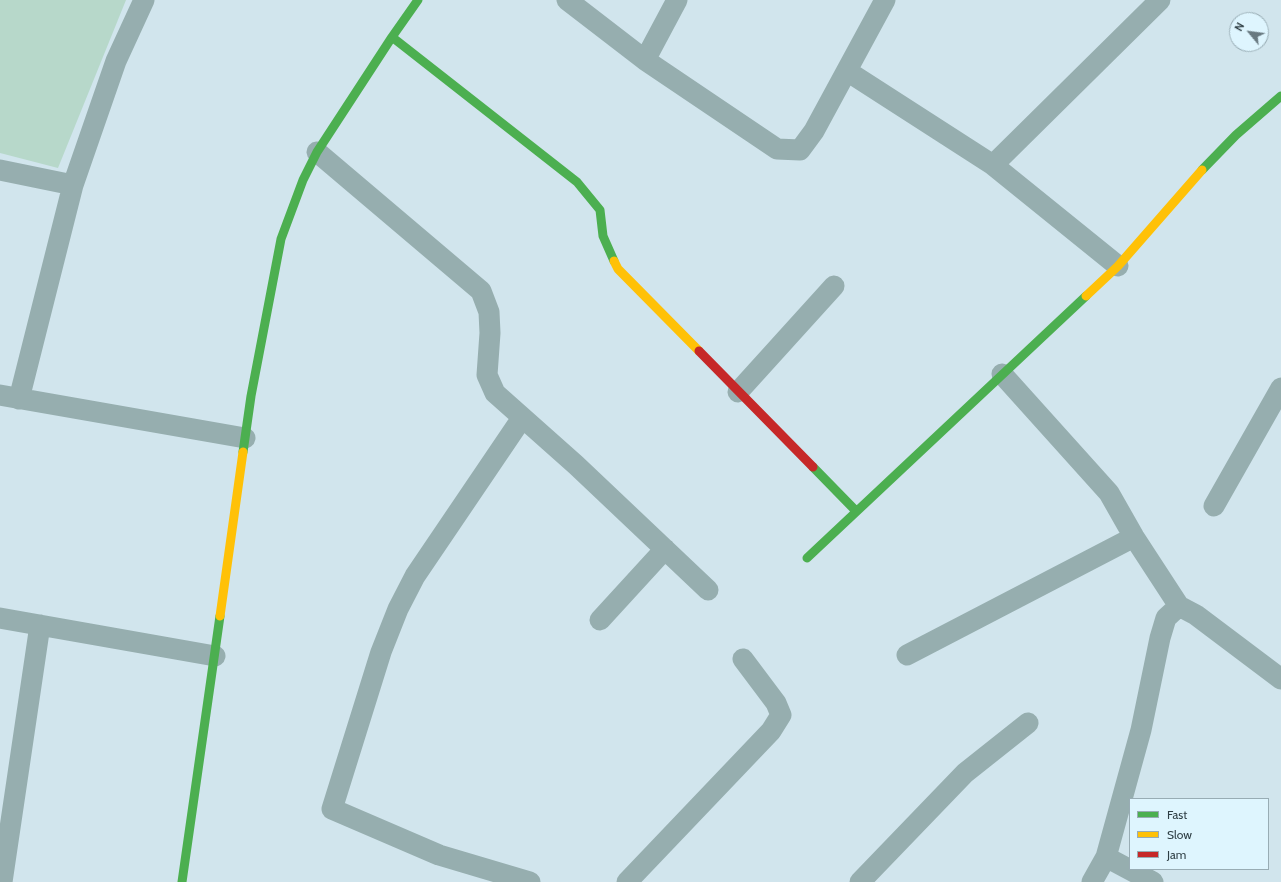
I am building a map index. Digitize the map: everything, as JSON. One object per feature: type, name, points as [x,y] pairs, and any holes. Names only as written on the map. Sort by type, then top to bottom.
[{"type":"street","points":[[144,0],[116,61],[72,185],[10,397],[246,438]]},
{"type":"street","points":[[182,882],[251,396],[281,239],[303,180],[317,152],[418,0]]},
{"type":"street","points":[[566,0],[645,60],[777,149],[800,150],[814,131],[885,0]]},
{"type":"street","points":[[645,60],[677,0]]},
{"type":"street","points":[[993,165],[1160,0]]},
{"type":"street","points":[[392,37],[577,182],[600,210],[604,236],[618,269],[856,511]]},
{"type":"street","points":[[847,71],[993,165],[1118,266]]},
{"type":"street","points":[[807,558],[1118,266],[1208,164],[1236,135],[1281,96]]},
{"type":"street","points":[[317,152],[481,291],[489,312],[490,333],[487,375],[495,393],[576,465],[708,590]]},
{"type":"street","points":[[0,170],[72,185]]},
{"type":"street","points":[[738,392],[834,286]]},
{"type":"street","points":[[1002,374],[1109,493],[1134,537],[1179,606],[1196,615],[1281,679]]},
{"type":"street","points":[[1214,506],[1281,388]]},
{"type":"street","points":[[522,418],[415,576],[398,609],[382,652],[332,809],[440,855],[530,882]]},
{"type":"street","points":[[907,656],[1134,537]]},
{"type":"street","points":[[600,620],[665,549]]},
{"type":"street","points":[[1092,882],[1106,857],[1141,730],[1166,618],[1179,606]]},
{"type":"street","points":[[0,618],[214,656]]},
{"type":"street","points":[[2,882],[40,625]]},
{"type":"street","points":[[627,882],[771,731],[781,715],[776,703],[743,659]]},
{"type":"street","points":[[860,882],[965,773],[1028,723]]},
{"type":"street","points":[[1106,857],[1129,869]]},
{"type":"street","points":[[1130,870],[1153,882]]},
{"type":"green space","points":[[0,0],[126,0],[58,168],[0,153]]},
{"type":"traffic: fast","points":[[243,452],[251,396],[281,239],[303,180],[317,152],[418,0]]},
{"type":"traffic: fast","points":[[392,37],[577,182],[600,210],[603,236],[614,261]]},
{"type":"traffic: fast","points":[[1202,170],[1236,135],[1281,96]]},
{"type":"traffic: fast","points":[[807,558],[1086,296]]},
{"type":"traffic: fast","points":[[813,467],[856,511]]},
{"type":"traffic: fast","points":[[182,882],[220,616]]},
{"type":"traffic: slow","points":[[1086,296],[1118,266],[1202,170]]},
{"type":"traffic: slow","points":[[614,261],[618,269],[699,351]]},
{"type":"traffic: slow","points":[[220,616],[243,452]]},
{"type":"traffic: jam","points":[[699,351],[813,467]]}]
